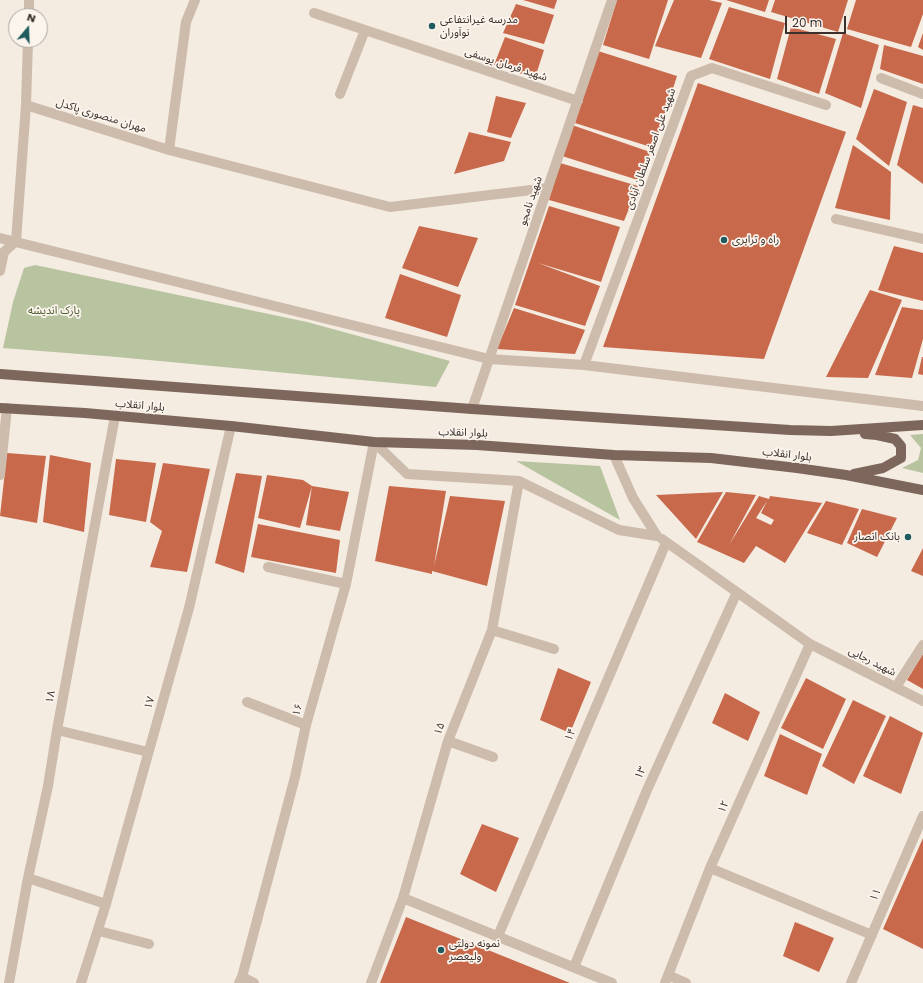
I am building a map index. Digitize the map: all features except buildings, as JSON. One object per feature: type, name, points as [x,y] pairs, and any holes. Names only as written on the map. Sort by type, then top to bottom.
[{"type":"main road","name":"بلوار انقلاب","points":[[0,374],[472,409],[782,429],[831,431],[923,425]]},
{"type":"main road","name":"بلوار انقلاب","points":[[4,408],[232,426],[374,442],[477,445],[614,454],[711,458],[846,475],[923,490]]},
{"type":"main road","points":[[831,431],[877,435],[895,439],[901,446],[901,458],[893,464],[882,468],[846,475]]},
{"type":"street","points":[[169,150],[186,22],[195,0]]},
{"type":"street","name":"شهید نامجو","points":[[472,409],[612,0]]},
{"type":"street","name":"شهید فرمان یوسفی","points":[[314,13],[578,101]]},
{"type":"street","points":[[340,94],[365,30]]},
{"type":"street","points":[[0,271],[4,252],[16,241],[26,104],[28,48]]},
{"type":"street","name":"شهید علی اصغر سلطان آبادی","points":[[584,365],[691,76],[712,68],[826,105]]},
{"type":"street","points":[[881,78],[923,94]]},
{"type":"street","name":"مهران منصوری پاکدل","points":[[26,104],[169,150],[390,207],[548,188]]},
{"type":"street","points":[[836,219],[923,239]]},
{"type":"street","points":[[0,238],[489,359],[584,365],[923,406]]},
{"type":"street","points":[[0,475],[4,408]]},
{"type":"street","name":"۱۸","points":[[9,983],[28,878],[48,786],[115,416]]},
{"type":"street","name":"۱۷","points":[[81,983],[99,932],[189,608],[232,426]]},
{"type":"street","points":[[374,442],[407,474],[519,481],[619,530],[657,536]]},
{"type":"street","name":"۱۶","points":[[241,980],[295,777],[306,725],[346,584],[374,442]]},
{"type":"street","points":[[614,454],[633,498],[657,536]]},
{"type":"street","name":"۱۵","points":[[371,983],[403,898],[448,741],[492,630],[519,481]]},
{"type":"street","name":"شهید رجایی","points":[[657,536],[810,644],[923,701]]},
{"type":"street","name":"۱۴","points":[[498,936],[666,543]]},
{"type":"street","points":[[268,566],[346,584]]},
{"type":"street","name":"۱۳","points":[[574,967],[647,790],[737,592]]},
{"type":"street","points":[[492,630],[554,649]]},
{"type":"street","name":"۱۲","points":[[667,979],[710,868],[810,644]]},
{"type":"street","points":[[896,687],[923,645]]},
{"type":"street","points":[[247,702],[306,725]]},
{"type":"street","points":[[57,730],[148,752]]},
{"type":"street","points":[[448,741],[493,757]]},
{"type":"street","name":"۱۱","points":[[850,983],[923,816]]},
{"type":"street","points":[[710,868],[872,935]]},
{"type":"street","points":[[28,878],[106,904]]},
{"type":"street","points":[[403,898],[612,983]]},
{"type":"street","points":[[99,932],[149,944]]},
{"type":"street","points":[[667,979],[686,983]]},
{"type":"street","points":[[241,980],[254,983]]},
{"type":"green space","name":"پارک اندیشه","points":[[35,265],[307,322],[450,361],[436,387],[117,357],[3,348],[13,302],[24,268]]},
{"type":"green space","points":[[923,434],[923,473],[902,468],[918,460],[921,448],[910,435]]},
{"type":"green space","points":[[516,461],[600,466],[620,520]]},
{"type":"place","name":"مدرسه غیرانتفاعی نوآوران","points":[[432,26]]},
{"type":"place","name":"راه و ترابری","points":[[724,240]]},
{"type":"place","name":"بانک انصار","points":[[908,537]]},
{"type":"place","name":"نمونه دولتی ولیعصر","points":[[441,950]]}]
